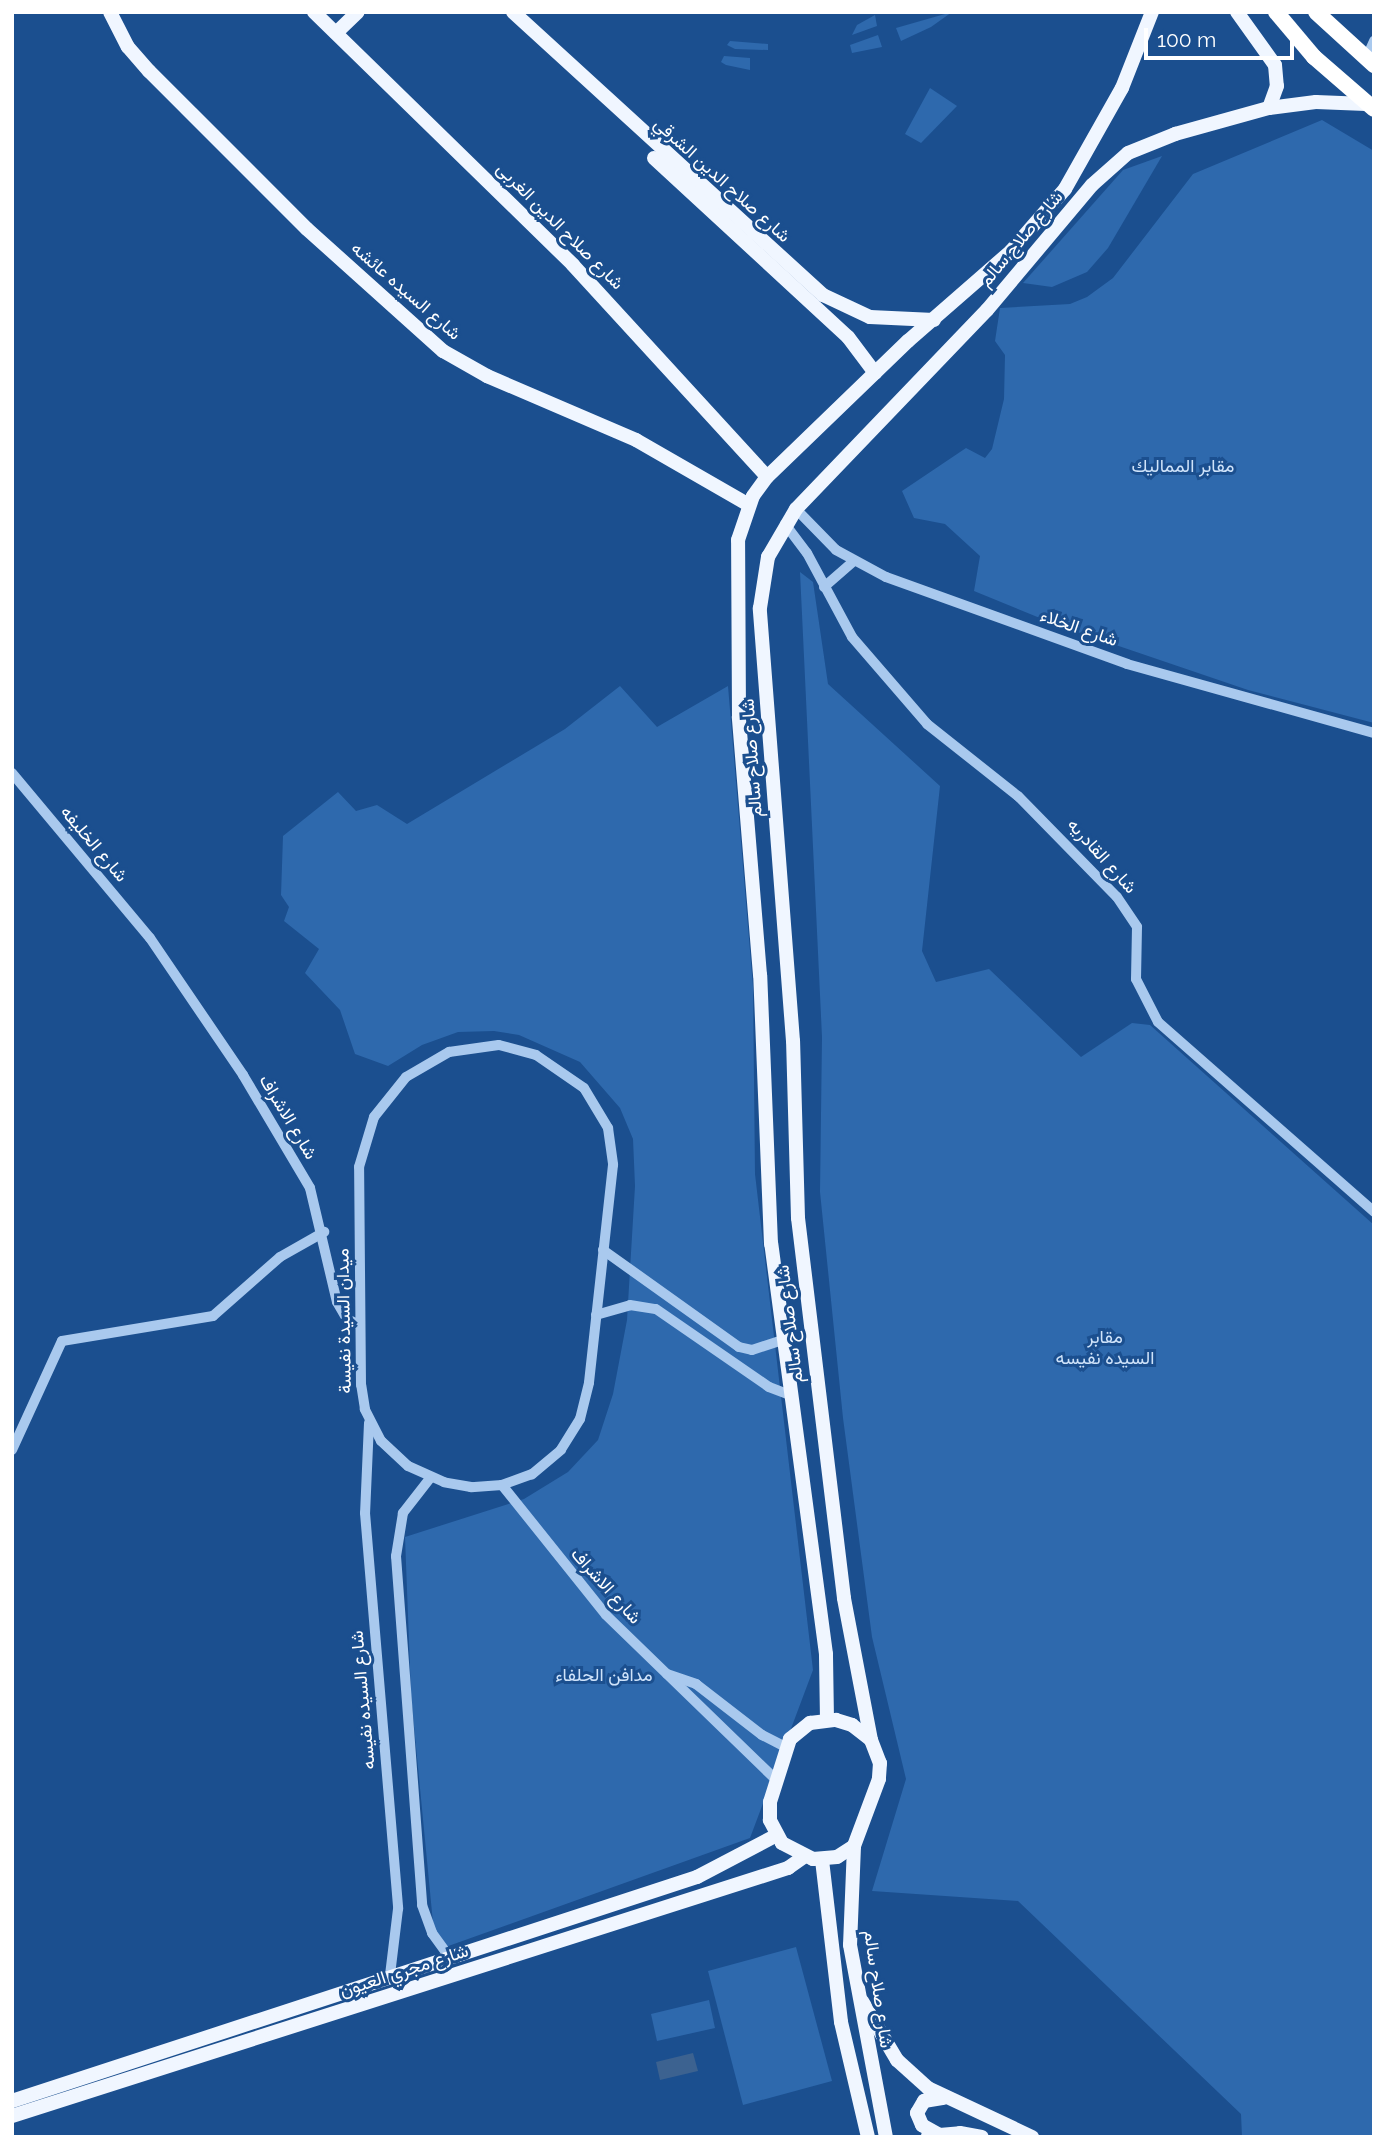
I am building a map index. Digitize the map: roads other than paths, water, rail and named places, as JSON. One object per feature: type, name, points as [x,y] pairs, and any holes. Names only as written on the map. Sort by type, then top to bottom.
[{"type":"highway","points":[[1276,12],[1314,57],[1370,106]]},
{"type":"highway","points":[[1317,12],[1370,62]]},
{"type":"main road","name":"شارع السيده عائشه","points":[[110,12],[128,47],[149,71],[307,229],[443,351],[487,376],[644,444],[749,505]]},
{"type":"main road","name":"شارع صلاح الدين الغربى","points":[[314,12],[581,273],[767,477]]},
{"type":"main road","points":[[336,33],[358,12]]},
{"type":"main road","name":"شارع صلاح الدين الشرقي","points":[[501,12],[848,337],[875,373]]},
{"type":"main road","name":"شارع صلاح الدين الشرقي","points":[[513,12],[822,295],[870,317],[933,320]]},
{"type":"main road","name":"شارع صلاح سالم","points":[[827,1720],[826,1654],[790,1395],[767,1195],[761,988],[739,717],[736,557],[749,505],[767,477],[875,373],[1011,251],[1065,189],[1122,88],[1152,12]]},
{"type":"main road","points":[[1237,12],[1275,65],[1277,86],[1269,108]]},
{"type":"main road","name":"شارع صلاح سالم","points":[[871,1740],[844,1598],[798,1218],[793,1041],[760,608],[768,557],[796,509],[987,310],[1111,166],[1147,143],[1269,108],[1316,102],[1370,106]]},
{"type":"main road","points":[[827,1720],[852,1725],[871,1740],[880,1763],[879,1779],[855,1846],[822,1860],[804,1857],[777,1835],[769,1811],[786,1747],[803,1727],[827,1720]]},
{"type":"main road","name":"شارع مجري العيون","points":[[12,2101],[715,1870],[777,1835]]},
{"type":"main road","name":"شارع صلاح سالم","points":[[855,1846],[849,1917],[856,1990],[886,2137]]},
{"type":"main road","name":"شارع مجري العيون","points":[[12,2116],[788,1868],[804,1857]]},
{"type":"main road","points":[[822,1860],[841,2022],[869,2137]]},
{"type":"main road","points":[[856,1990],[898,2060],[945,2098],[1032,2137]]},
{"type":"main road","points":[[945,2098],[928,2099],[918,2108],[919,2122],[932,2135],[982,2137]]},
{"type":"street","points":[[1370,62],[1374,41]]},
{"type":"street","name":"شارع الخلاء","points":[[796,509],[853,562],[1116,660],[1374,733]]},
{"type":"street","name":"شارع القادريه","points":[[785,524],[797,536],[864,653],[928,724],[1026,803],[1117,897],[1137,927],[1136,979],[1158,1022],[1374,1212]]},
{"type":"street","points":[[824,587],[853,562]]},
{"type":"street","name":"شارع الخليفه","points":[[12,773],[150,938]]},
{"type":"street","name":"شارع الاشراف","points":[[150,938],[243,1075],[310,1188],[324,1231],[337,1302],[347,1320],[360,1325]]},
{"type":"street","name":"ميدان السيدة نفيسة","points":[[486,1045],[524,1051],[568,1074],[591,1097],[608,1128],[613,1153],[603,1250],[587,1395],[574,1431],[544,1466],[502,1485],[471,1487],[431,1477],[389,1451],[369,1420],[361,1385],[358,1180],[364,1141],[380,1106],[397,1086],[449,1052],[486,1045]]},
{"type":"street","points":[[12,1450],[62,1341],[213,1315],[280,1257],[324,1231]]},
{"type":"street","points":[[603,1250],[739,1347],[752,1350],[783,1340]]},
{"type":"street","points":[[596,1315],[630,1305],[656,1309],[769,1387],[790,1395]]},
{"type":"street","name":"شارع السيده نفيسه","points":[[369,1420],[365,1513],[398,1909],[390,1975]]},
{"type":"street","points":[[431,1477],[403,1513],[396,1556],[422,1905],[432,1933],[449,1956]]},
{"type":"street","name":"شارع الاشراف","points":[[502,1485],[606,1615],[776,1780]]},
{"type":"street","name":"شارع الاشراف","points":[[665,1673],[696,1684],[762,1735],[786,1747]]},
{"type":"park label","name":"مقابر المماليك","points":[[1183,466]]},
{"type":"park label","name":"مقابر السيده نفيسه","points":[[1105,1348]]},
{"type":"park label","name":"مدافن الحلفاء","points":[[604,1675]]}]
